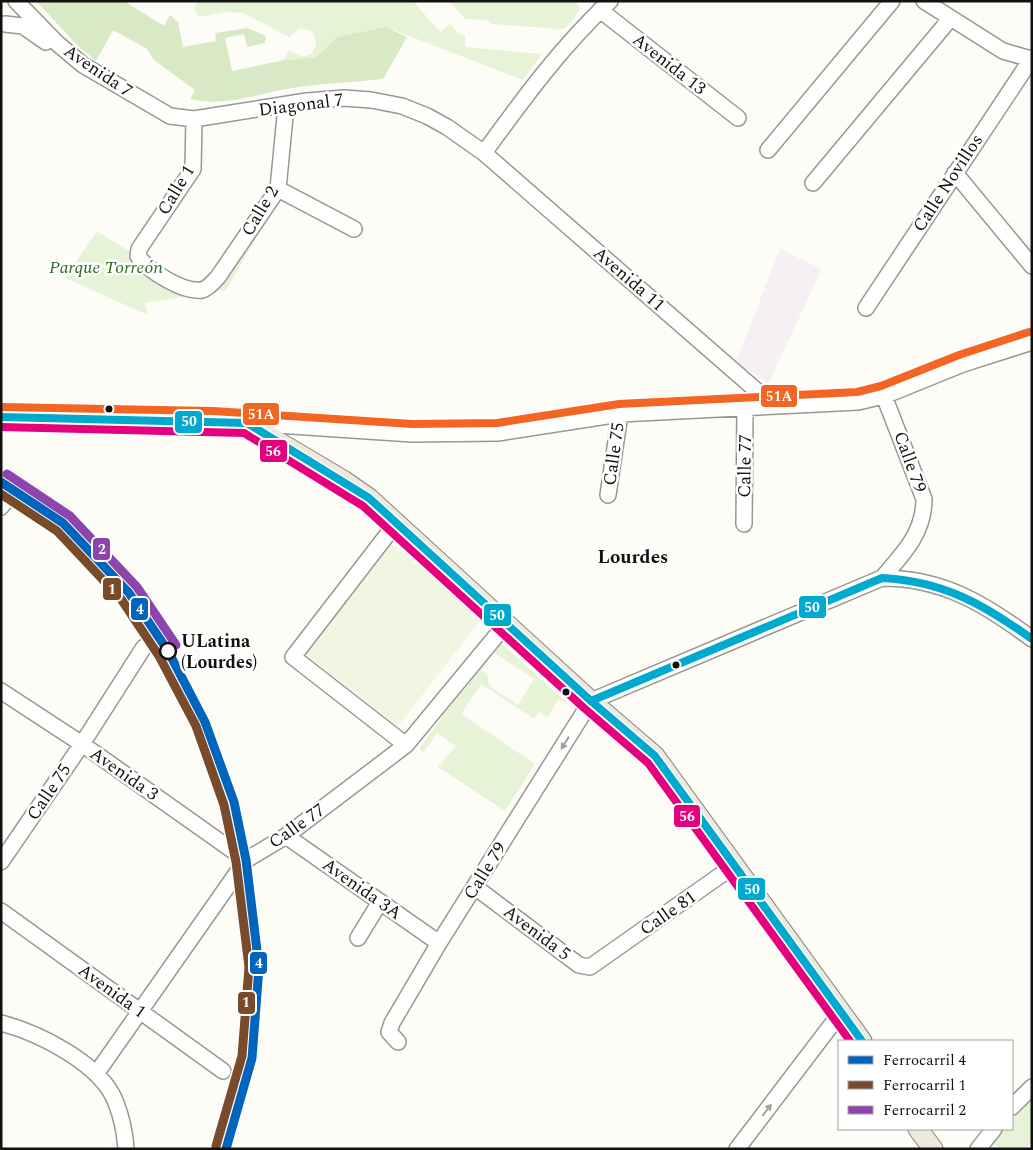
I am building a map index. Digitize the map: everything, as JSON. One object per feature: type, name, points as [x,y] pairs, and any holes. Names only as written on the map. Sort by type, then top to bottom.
[{"type":"main road","points":[[1,417],[247,423],[343,480],[369,498],[591,701],[655,756],[861,1040]]},
{"type":"main road","points":[[919,1130],[933,1149]]},
{"type":"street","points":[[768,150],[892,1]]},
{"type":"street","points":[[924,1],[1003,51],[1031,59]]},
{"type":"street","points":[[3,27],[18,3]]},
{"type":"street","name":"Avenida 7","points":[[18,3],[58,44],[83,65],[170,116],[194,119]]},
{"type":"street","points":[[484,153],[533,85],[567,43],[605,6]]},
{"type":"street","name":"Avenida 13","points":[[605,6],[738,118]]},
{"type":"street","points":[[813,183],[950,19]]},
{"type":"street","points":[[3,27],[23,26],[48,43],[58,44]]},
{"type":"street","name":"Calle Novillos","points":[[866,308],[1031,59]]},
{"type":"street","name":"Diagonal 7","points":[[194,119],[286,112],[307,101],[344,98],[372,100],[402,106],[447,127],[484,153]]},
{"type":"street","name":"Calle 2","points":[[202,290],[210,286],[218,277],[278,189],[286,112]]},
{"type":"street","name":"Calle 1","points":[[194,119],[193,169],[138,249],[138,256],[150,269],[180,287],[202,290]]},
{"type":"street","name":"Avenida 11","points":[[484,153],[773,405]]},
{"type":"street","points":[[955,173],[1032,266]]},
{"type":"street","points":[[278,189],[354,229]]},
{"type":"street","points":[[247,423],[412,434],[498,433],[620,414],[858,402],[884,396],[963,364],[1032,342]]},
{"type":"street","name":"Calle 79","points":[[882,578],[910,545],[921,525],[924,512],[924,499],[884,396]]},
{"type":"street","name":"Calle 77","points":[[744,524],[745,408]]},
{"type":"street","name":"Calle 75","points":[[608,495],[620,414]]},
{"type":"street","points":[[397,522],[293,657],[406,745]]},
{"type":"street","points":[[591,701],[882,578],[909,578],[943,587],[972,600],[1032,639]]},
{"type":"street","name":"Calle 77","points":[[96,1074],[246,860],[286,836],[406,745],[506,624]]},
{"type":"street","name":"Calle 75","points":[[1,862],[82,744],[144,647]]},
{"type":"street","name":"Avenida 3","points":[[1,691],[82,744],[246,860]]},
{"type":"street","name":"Calle 79","points":[[398,1042],[389,1032],[392,1022],[439,942],[476,887],[591,701]]},
{"type":"street","name":"Avenida 3A","points":[[286,836],[439,942]]},
{"type":"street","name":"Calle 81","points":[[600,961],[735,865]]},
{"type":"street","name":"Avenida 5","points":[[476,887],[580,965],[590,967],[600,961]]},
{"type":"street","points":[[358,938],[380,902]]},
{"type":"street","name":"Avenida 1","points":[[1,912],[223,1071]]},
{"type":"street","points":[[737,1149],[842,1011]]},
{"type":"street","points":[[1,1023],[20,1028],[56,1046],[96,1074],[116,1102],[125,1135],[126,1149]]},
{"type":"street","points":[[1013,1106],[1032,1087]]},
{"type":"street","points":[[978,1149],[993,1130]]},
{"type":"shaded area","points":[[780,249],[822,269],[768,384],[736,362]]},
{"type":"green space","points":[[36,1],[124,1],[164,26],[170,15],[178,22],[183,47],[216,41],[215,33],[247,28],[266,36],[265,43],[247,47],[244,34],[225,38],[232,71],[284,60],[316,57],[337,37],[386,27],[407,37],[383,79],[298,87],[226,101],[202,101],[190,99],[195,90],[154,60],[147,49],[113,30],[96,61],[77,45]]},
{"type":"green space","points":[[198,1],[413,1],[440,32],[450,24],[459,34],[465,36],[465,47],[542,54],[523,80],[386,27],[337,37],[316,57],[284,60],[289,50],[302,57],[311,54],[316,42],[310,30],[299,29],[289,37],[243,13],[225,12],[199,17],[194,8]]},
{"type":"green space","points":[[449,1],[574,1],[581,8],[565,28],[556,29],[491,24],[486,20],[465,19]]},
{"type":"green space","name":"Parque Torreón","points":[[261,230],[226,290],[145,303],[148,315],[65,278],[97,231],[132,253],[134,262],[139,270],[160,286],[177,291],[203,292],[211,289],[223,280]]},
{"type":"green space","points":[[392,544],[484,616],[398,726],[306,654]]},
{"type":"green space","points":[[496,643],[501,643],[572,707],[559,699],[547,717],[539,711],[534,719],[481,684],[461,714],[535,764],[505,811],[438,767],[456,746],[437,733],[424,752],[419,749]],"holes":[[[493,652],[534,679],[518,705],[489,686],[487,674],[482,670]]]},
{"type":"green space","points":[[1032,1096],[1032,1143],[1025,1149],[1000,1149],[993,1142],[1003,1130],[1013,1130],[1013,1118]]},
{"type":"rail line","name":"2","points":[[7,474],[70,516],[137,587],[176,645]]},
{"type":"rail line","name":"4","points":[[1,482],[63,523],[129,593],[168,651],[205,722],[234,802],[246,860],[259,967],[252,1058],[226,1149]]},
{"type":"rail line","name":"1","points":[[1,494],[57,531],[121,599],[159,656],[196,726],[224,805],[236,862],[249,967],[242,1056],[216,1146]]},
{"type":"transit line","name":"51A","points":[[1,407],[213,411],[412,424],[497,423],[619,404],[857,392],[881,386],[959,355],[1029,332]]},
{"type":"transit line","name":"50","points":[[1,417],[247,423],[369,498],[591,701],[655,756],[861,1040]]},
{"type":"transit line","name":"56","points":[[1,427],[244,433],[363,506],[584,708],[648,763],[849,1040]]},
{"type":"transit line","name":"50","points":[[591,701],[882,578],[924,584],[962,596],[996,615],[1032,639]]},
{"type":"place","name":"ULatina (Lourdes)","points":[[168,651]]},
{"type":"district","name":"Lourdes","points":[[633,557]]}]
